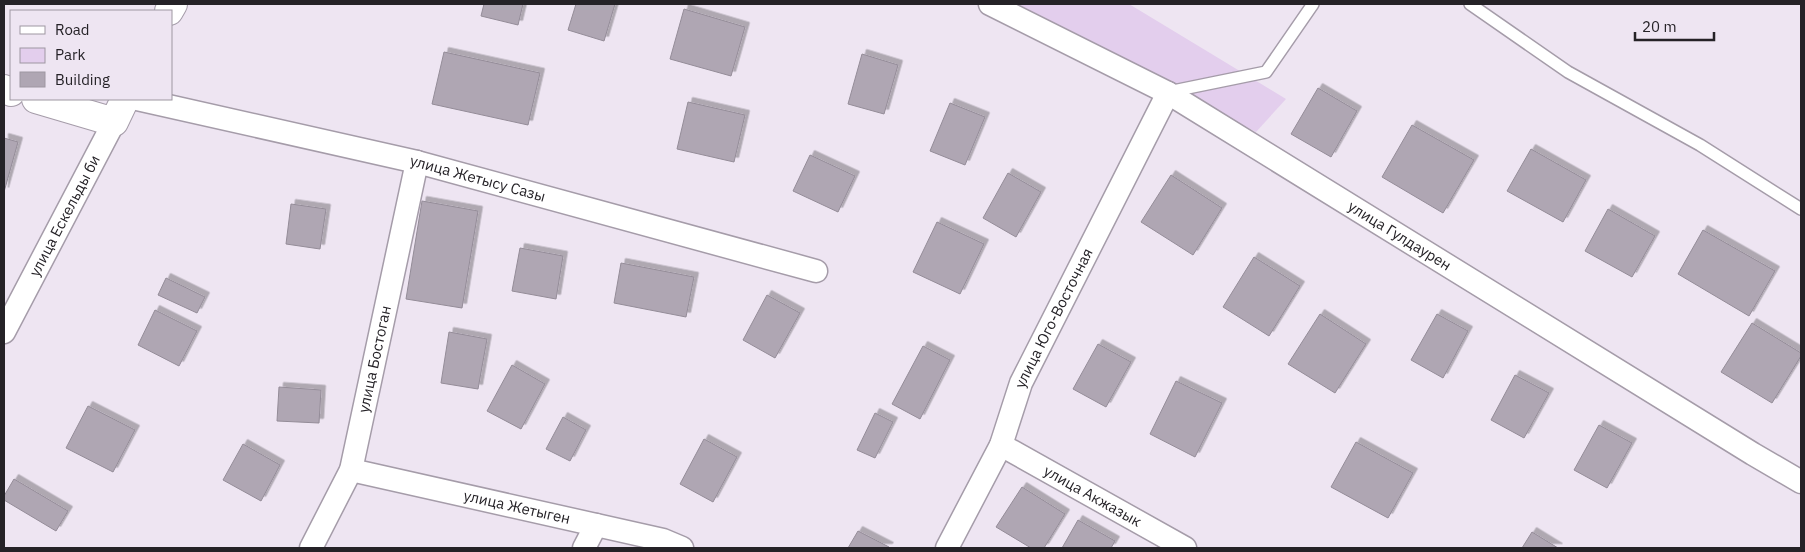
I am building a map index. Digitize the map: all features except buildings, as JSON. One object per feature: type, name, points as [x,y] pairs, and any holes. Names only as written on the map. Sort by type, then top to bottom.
[{"type":"street","name":"улица Гулдаурен","points":[[990,4],[1168,93],[1801,482]]},
{"type":"street","name":"улица Юго-Восточная","points":[[947,548],[1001,445],[1021,383],[1168,93]]},
{"type":"street","points":[[44,100],[119,110]]},
{"type":"street","name":"улица Жетысу Сазы","points":[[141,100],[417,162],[816,271]]},
{"type":"street","name":"улица Ескельды би","points":[[4,332],[119,110]]},
{"type":"street","name":"улица Бостоган","points":[[311,548],[351,470],[417,162]]},
{"type":"street","name":"улица Акжазык","points":[[1001,445],[1185,548]]},
{"type":"street","name":"улица Жетыген","points":[[351,470],[596,524],[663,540],[682,548]]},
{"type":"street","points":[[584,548],[596,524]]},
{"type":"lane","points":[[1168,93],[1266,72],[1313,4]]},
{"type":"lane","points":[[1470,4],[1568,72],[1700,145],[1801,209]]},
{"type":"green space","points":[[1006,4],[1129,4],[1286,99],[1256,132]]}]
